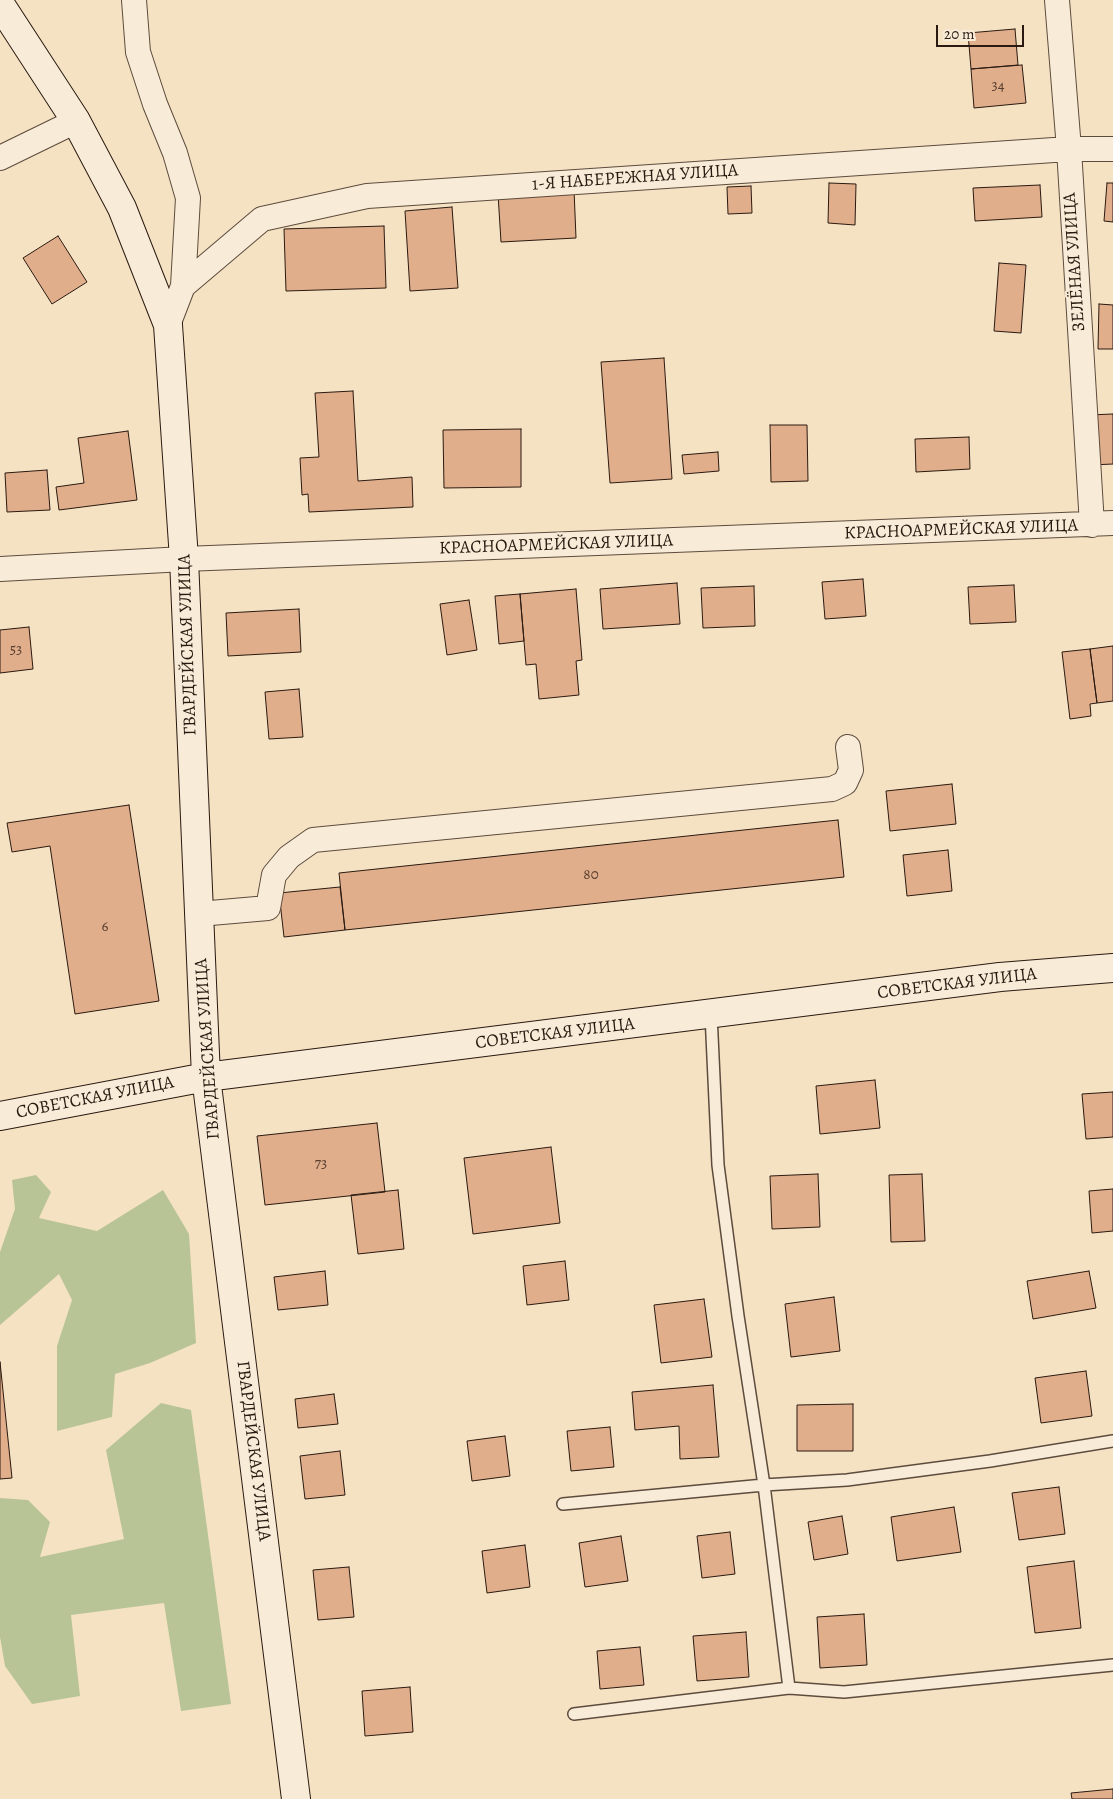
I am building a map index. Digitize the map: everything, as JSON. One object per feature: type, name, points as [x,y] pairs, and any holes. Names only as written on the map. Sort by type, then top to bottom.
[{"type":"main road","name":"ГВАРДЕЙСКАЯ УЛИЦА","points":[[0,4],[76,121],[122,208],[168,325],[184,559],[206,1078],[296,1799]]},
{"type":"main road","name":"СОВЕТСКАЯ УЛИЦА","points":[[0,1116],[206,1078],[1000,977],[1113,968]]},
{"type":"street","points":[[134,0],[138,52],[155,104],[175,153],[188,198],[183,286],[168,325]]},
{"type":"street","name":"ЗЕЛЁНАЯ УЛИЦА","points":[[1058,0],[1068,149],[1102,524]]},
{"type":"street","points":[[0,158],[76,121]]},
{"type":"street","name":"1-Я НАБЕРЕЖНАЯ УЛИЦА","points":[[183,286],[262,219],[367,196],[1068,149],[1113,149]]},
{"type":"street","name":"КРАСНОАРМЕЙСКАЯ УЛИЦА","points":[[0,569],[184,559],[1102,524]]},
{"type":"street","points":[[199,914],[268,908],[274,875],[290,857],[313,840],[832,789],[845,783],[851,770],[848,747]]},
{"type":"lane","points":[[712,1014],[718,1165],[738,1316],[764,1485],[789,1688]]},
{"type":"lane","points":[[563,1504],[764,1485],[847,1480],[1113,1441]]},
{"type":"lane","points":[[574,1714],[789,1688],[844,1692],[1113,1665]]},
{"type":"green space","points":[[36,1175],[51,1192],[39,1218],[97,1231],[163,1190],[189,1234],[196,1343],[150,1363],[115,1374],[112,1417],[57,1431],[57,1346],[72,1300],[59,1274],[0,1325],[0,1252],[15,1209],[12,1180]]},
{"type":"green space","points":[[161,1403],[191,1410],[231,1704],[181,1711],[164,1603],[71,1615],[80,1696],[32,1704],[5,1666],[0,1637],[0,1498],[28,1500],[50,1522],[40,1557],[124,1539],[106,1450]]},
{"type":"building","points":[[1015,29],[1018,65],[971,69],[968,33]]},
{"type":"building","points":[[1022,65],[1026,103],[974,108],[971,69]]},
{"type":"building","points":[[829,183],[856,184],[855,225],[828,223]]},
{"type":"building","points":[[1107,183],[1113,183],[1113,222],[1104,221]]},
{"type":"building","points":[[1040,185],[1042,217],[975,221],[973,188]]},
{"type":"building","points":[[751,186],[752,213],[728,214],[727,187]]},
{"type":"building","points":[[574,189],[576,238],[501,242],[498,194]]},
{"type":"building","points":[[452,207],[458,288],[410,291],[405,211]]},
{"type":"building","points":[[384,226],[386,288],[286,291],[284,229]]},
{"type":"building","points":[[58,236],[87,282],[52,304],[23,258]]},
{"type":"building","points":[[999,263],[1026,265],[1021,333],[994,331]]},
{"type":"building","points":[[1099,304],[1113,305],[1113,349],[1098,349]]},
{"type":"building","points":[[664,358],[672,479],[610,483],[601,362]]},
{"type":"building","points":[[353,391],[358,481],[412,477],[413,507],[309,512],[308,494],[302,495],[300,458],[319,457],[315,393]]},
{"type":"building","points":[[1113,414],[1113,464],[1091,465],[1089,415]]},
{"type":"building","points":[[770,425],[807,425],[808,481],[771,482]]},
{"type":"building","points":[[521,429],[521,487],[444,488],[443,430]]},
{"type":"building","points":[[128,431],[137,500],[59,510],[56,487],[84,483],[78,438]]},
{"type":"building","points":[[969,437],[970,469],[916,472],[915,439]]},
{"type":"building","points":[[718,452],[719,471],[684,474],[682,455]]},
{"type":"building","points":[[47,470],[50,510],[7,512],[5,473]]},
{"type":"building","points":[[863,579],[866,616],[825,619],[822,582]]},
{"type":"building","points":[[677,583],[680,624],[603,629],[600,589]]},
{"type":"building","points":[[1014,585],[1016,622],[970,624],[968,587]]},
{"type":"building","points":[[754,586],[755,626],[703,628],[701,588]]},
{"type":"building","points":[[576,589],[582,660],[576,661],[579,695],[539,699],[536,664],[526,665],[520,594]]},
{"type":"building","points":[[520,594],[524,641],[499,644],[495,596]]},
{"type":"building","points":[[469,600],[477,650],[447,655],[440,604]]},
{"type":"building","points":[[299,609],[301,652],[228,656],[226,613]]},
{"type":"building","points":[[29,627],[33,669],[0,673],[0,630]]},
{"type":"building","points":[[1113,646],[1113,701],[1097,703],[1090,649]]},
{"type":"building","points":[[1090,649],[1097,703],[1090,704],[1091,716],[1070,719],[1062,652]]},
{"type":"building","points":[[299,689],[303,737],[269,739],[265,692]]},
{"type":"building","points":[[952,784],[956,824],[890,831],[886,791]]},
{"type":"building","points":[[129,805],[159,1001],[75,1014],[50,846],[12,852],[7,823]]},
{"type":"building","points":[[838,820],[844,877],[345,930],[339,873]]},
{"type":"building","points":[[948,850],[952,891],[907,896],[903,855]]},
{"type":"building","points":[[340,887],[345,930],[284,937],[279,893]]},
{"type":"building","points":[[875,1080],[880,1128],[820,1134],[816,1086]]},
{"type":"building","points":[[1113,1092],[1113,1137],[1086,1139],[1082,1094]]},
{"type":"building","points":[[377,1123],[385,1192],[265,1205],[257,1136]]},
{"type":"building","points":[[551,1147],[560,1223],[473,1234],[464,1158]]},
{"type":"building","points":[[818,1174],[820,1227],[772,1229],[770,1176]]},
{"type":"building","points":[[922,1174],[925,1241],[891,1242],[889,1175]]},
{"type":"building","points":[[1113,1189],[1113,1231],[1092,1233],[1089,1191]]},
{"type":"building","points":[[398,1190],[404,1249],[358,1254],[351,1195]]},
{"type":"building","points":[[565,1261],[569,1300],[527,1305],[523,1266]]},
{"type":"building","points":[[325,1271],[328,1305],[278,1310],[274,1277]]},
{"type":"building","points":[[1089,1271],[1096,1308],[1033,1319],[1027,1281]]},
{"type":"building","points":[[834,1297],[840,1351],[791,1357],[785,1304]]},
{"type":"building","points":[[704,1299],[712,1357],[661,1363],[654,1305]]},
{"type":"building","points":[[0,1362],[12,1478],[0,1479]]},
{"type":"building","points":[[1086,1371],[1092,1416],[1041,1423],[1035,1378]]},
{"type":"building","points":[[713,1385],[719,1457],[680,1459],[679,1426],[635,1430],[632,1392]]},
{"type":"building","points":[[334,1394],[338,1424],[298,1428],[295,1399]]},
{"type":"building","points":[[853,1404],[853,1451],[797,1451],[797,1405]]},
{"type":"building","points":[[610,1427],[614,1467],[571,1471],[567,1431]]},
{"type":"building","points":[[505,1436],[510,1476],[472,1481],[467,1441]]},
{"type":"building","points":[[340,1451],[345,1495],[305,1499],[300,1456]]},
{"type":"building","points":[[1059,1487],[1065,1534],[1019,1540],[1012,1493]]},
{"type":"building","points":[[954,1507],[961,1552],[897,1561],[891,1517]]},
{"type":"building","points":[[842,1516],[848,1554],[814,1560],[808,1522]]},
{"type":"building","points":[[730,1532],[735,1574],[702,1578],[697,1536]]},
{"type":"building","points":[[621,1536],[628,1581],[585,1587],[579,1543]]},
{"type":"building","points":[[525,1545],[530,1587],[487,1593],[482,1551]]},
{"type":"building","points":[[1074,1561],[1081,1628],[1035,1633],[1027,1567]]},
{"type":"building","points":[[349,1567],[354,1617],[318,1620],[313,1570]]},
{"type":"building","points":[[864,1614],[867,1665],[820,1668],[817,1617]]},
{"type":"building","points":[[746,1632],[749,1677],[697,1681],[693,1636]]},
{"type":"building","points":[[640,1647],[644,1685],[600,1689],[597,1651]]},
{"type":"building","points":[[410,1687],[413,1732],[365,1736],[362,1691]]},
{"type":"building","points":[[1113,1789],[1113,1799],[1072,1799],[1071,1793]]}]
